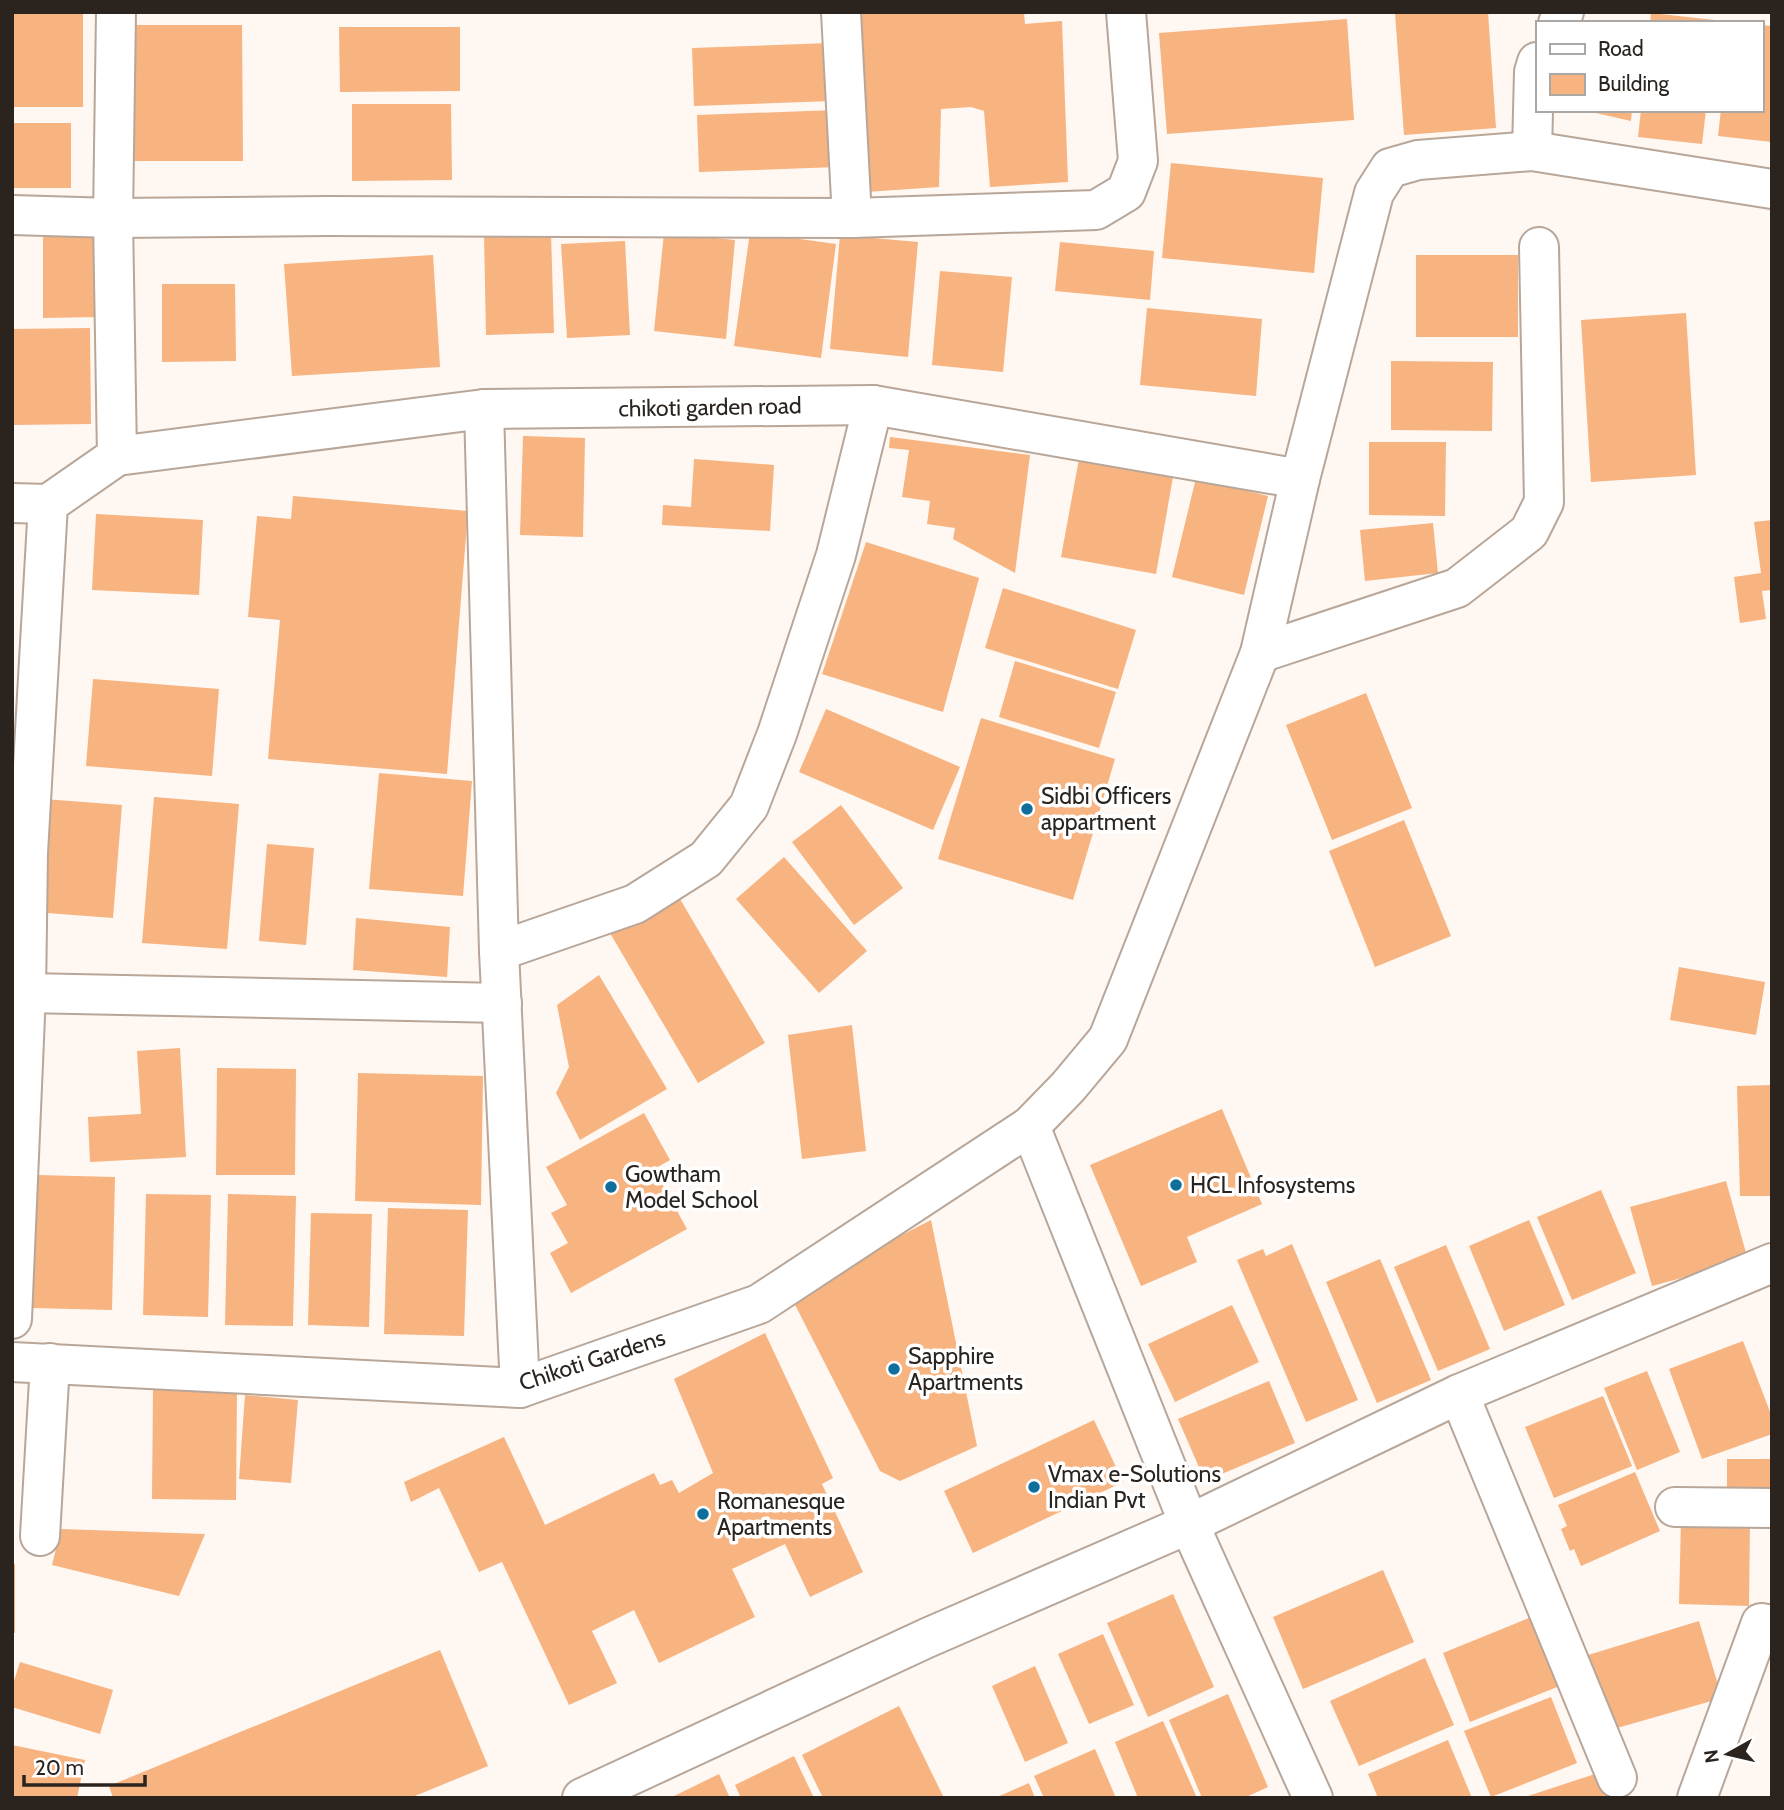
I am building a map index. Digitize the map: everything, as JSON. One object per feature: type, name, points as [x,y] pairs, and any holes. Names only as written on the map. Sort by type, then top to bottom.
[{"type":"street","points":[[12,1319],[17,1116],[26,993],[20,854],[30,503],[117,456],[113,218],[116,12]]},
{"type":"street","points":[[841,12],[852,218]]},
{"type":"street","points":[[12,215],[113,218],[327,215],[852,218],[1096,210],[1126,192],[1138,161],[1126,12]]},
{"type":"street","points":[[1536,65],[1532,151],[1772,189]]},
{"type":"street","name":"Chikoti Gardens","points":[[12,1362],[520,1388],[759,1304],[1030,1126],[1068,1087],[1108,1039],[1260,653],[1300,479],[1374,193],[1390,168],[1418,160],[1532,151]]},
{"type":"street","points":[[1260,653],[1457,588],[1530,532],[1544,502],[1539,247]]},
{"type":"street","points":[[499,951],[635,904],[706,859],[749,806],[777,734],[836,555],[873,405]]},
{"type":"street","name":"chikoti garden road","points":[[117,456],[484,409],[873,405],[1300,479]]},
{"type":"street","points":[[484,409],[499,951],[520,1388]]},
{"type":"street","points":[[26,993],[502,1003]]},
{"type":"street","points":[[1030,1126],[1189,1524],[1306,1796]]},
{"type":"street","points":[[582,1798],[927,1637],[1189,1524],[1459,1394],[1772,1263]]},
{"type":"street","points":[[40,1536],[50,1363]]},
{"type":"street","points":[[1459,1394],[1617,1778]]},
{"type":"street","points":[[1675,1507],[1772,1508]]},
{"type":"street","points":[[1698,1798],[1761,1623],[1772,1625]]},
{"type":"building","points":[[12,12],[83,12],[83,107],[12,107]]},
{"type":"building","points":[[1024,12],[1025,24],[1062,21],[1068,182],[990,187],[984,111],[971,107],[941,109],[939,187],[866,192],[860,13]]},
{"type":"building","points":[[1488,12],[1496,128],[1404,135],[1395,13]]},
{"type":"building","points":[[1651,13],[1715,20],[1715,21],[1650,21]]},
{"type":"building","points":[[1347,19],[1354,120],[1167,134],[1159,33]]},
{"type":"building","points":[[126,25],[242,25],[243,161],[127,161]]},
{"type":"building","points":[[1763,25],[1772,26],[1772,142],[1718,136],[1721,112],[1763,112]]},
{"type":"building","points":[[339,27],[460,27],[460,91],[340,92]]},
{"type":"building","points":[[830,43],[832,101],[694,106],[692,48]]},
{"type":"building","points":[[352,104],[451,104],[452,180],[352,181]]},
{"type":"building","points":[[835,110],[837,167],[699,172],[697,115]]},
{"type":"building","points":[[1591,112],[1632,112],[1631,121]]},
{"type":"building","points":[[1641,112],[1706,112],[1702,144],[1638,137]]},
{"type":"building","points":[[12,123],[71,123],[71,188],[12,188]]},
{"type":"building","points":[[1171,163],[1323,178],[1314,273],[1162,258]]},
{"type":"building","points":[[97,232],[97,317],[43,318],[43,233]]},
{"type":"building","points":[[750,232],[836,244],[821,358],[734,346]]},
{"type":"building","points":[[551,233],[554,333],[486,335],[484,234]]},
{"type":"building","points":[[664,233],[735,240],[726,339],[654,331]]},
{"type":"building","points":[[840,235],[918,242],[908,357],[830,349]]},
{"type":"building","points":[[625,241],[630,335],[567,338],[561,244]]},
{"type":"building","points":[[1060,242],[1154,251],[1150,300],[1055,291]]},
{"type":"building","points":[[433,255],[440,367],[292,376],[284,264]]},
{"type":"building","points":[[1416,255],[1518,255],[1518,337],[1416,337]]},
{"type":"building","points":[[940,271],[1012,277],[1003,372],[932,365]]},
{"type":"building","points":[[162,284],[235,284],[236,361],[162,362]]},
{"type":"building","points":[[1147,308],[1262,319],[1256,396],[1140,385]]},
{"type":"building","points":[[1686,313],[1696,475],[1591,482],[1581,320]]},
{"type":"building","points":[[90,328],[91,424],[12,425],[12,329]]},
{"type":"building","points":[[1391,361],[1493,362],[1492,431],[1391,430]]},
{"type":"building","points":[[523,436],[585,438],[583,537],[520,535]]},
{"type":"building","points":[[890,437],[1030,455],[1015,573],[953,539],[955,528],[927,524],[930,501],[902,497],[909,450],[889,448]]},
{"type":"building","points":[[1369,442],[1446,442],[1445,516],[1369,515]]},
{"type":"building","points":[[694,459],[774,465],[770,531],[662,525],[663,505],[691,507]]},
{"type":"building","points":[[1079,459],[1173,477],[1156,574],[1061,557]]},
{"type":"building","points":[[1196,478],[1268,496],[1244,595],[1172,577]]},
{"type":"building","points":[[293,496],[468,511],[447,774],[268,759],[280,620],[248,617],[257,516],[291,519]]},
{"type":"building","points":[[96,514],[203,520],[199,595],[92,590]]},
{"type":"building","points":[[1772,520],[1772,590],[1762,591],[1766,619],[1740,623],[1734,577],[1761,573],[1754,522]]},
{"type":"building","points":[[1433,523],[1438,573],[1365,581],[1360,530]]},
{"type":"building","points":[[866,542],[979,578],[943,712],[822,674]]},
{"type":"building","points":[[1003,588],[1136,630],[1118,689],[985,648]]},
{"type":"building","points":[[1015,661],[1116,692],[1099,748],[999,717]]},
{"type":"building","points":[[93,679],[219,689],[212,776],[86,766]]},
{"type":"building","points":[[1366,693],[1412,808],[1332,840],[1286,725]]},
{"type":"building","points":[[826,709],[960,767],[933,830],[799,772]]},
{"type":"building","name":"Sidbi Officers appartment","points":[[981,718],[1115,759],[1073,900],[938,859]]},
{"type":"building","points":[[379,773],[472,781],[463,896],[369,889]]},
{"type":"building","points":[[154,797],[239,804],[227,949],[142,943]]},
{"type":"building","points":[[44,799],[122,805],[113,918],[34,912]]},
{"type":"building","points":[[841,805],[903,888],[854,925],[792,842]]},
{"type":"building","points":[[1404,820],[1451,936],[1375,967],[1329,851]]},
{"type":"building","points":[[267,844],[314,848],[306,945],[259,941]]},
{"type":"building","points":[[784,857],[867,951],[819,993],[736,899]]},
{"type":"building","points":[[677,894],[765,1043],[698,1083],[610,933]]},
{"type":"building","points":[[356,918],[450,927],[447,977],[353,970]]},
{"type":"building","points":[[1679,967],[1765,982],[1756,1035],[1670,1020]]},
{"type":"building","points":[[599,975],[667,1089],[580,1140],[556,1093],[569,1067],[557,1005]]},
{"type":"building","points":[[852,1025],[866,1151],[802,1159],[788,1035]]},
{"type":"building","points":[[180,1048],[186,1157],[90,1162],[88,1117],[141,1114],[137,1051]]},
{"type":"building","points":[[217,1068],[296,1069],[295,1175],[216,1175]]},
{"type":"building","points":[[358,1073],[483,1076],[481,1205],[355,1201]]},
{"type":"building","points":[[1772,1085],[1772,1196],[1740,1196],[1737,1086]]},
{"type":"building","name":"HCL Infosystems","points":[[1222,1109],[1262,1204],[1187,1237],[1197,1262],[1141,1286],[1090,1165]]},
{"type":"building","name":"Gowtham Model School","points":[[644,1113],[670,1160],[654,1169],[687,1229],[571,1293],[550,1253],[568,1243],[551,1213],[567,1205],[546,1167]]},
{"type":"building","points":[[37,1175],[115,1177],[112,1310],[33,1308]]},
{"type":"building","points":[[1726,1181],[1748,1260],[1652,1286],[1630,1207]]},
{"type":"building","points":[[1601,1190],[1636,1273],[1572,1300],[1537,1217]]},
{"type":"building","points":[[146,1194],[211,1195],[208,1317],[143,1315]]},
{"type":"building","points":[[228,1194],[296,1196],[293,1326],[225,1325]]},
{"type":"building","points":[[388,1208],[468,1210],[464,1336],[384,1334]]},
{"type":"building","points":[[311,1213],[372,1214],[369,1327],[308,1325]]},
{"type":"building","name":"Sapphire Apartments","points":[[931,1220],[977,1446],[900,1481],[880,1471],[789,1293]]},
{"type":"building","points":[[1529,1220],[1565,1305],[1504,1331],[1469,1246]]},
{"type":"building","points":[[1292,1244],[1358,1400],[1306,1422],[1237,1260],[1263,1249],[1266,1256]]},
{"type":"building","points":[[1446,1245],[1490,1349],[1438,1371],[1394,1267]]},
{"type":"building","points":[[1380,1259],[1431,1380],[1377,1403],[1326,1282]]},
{"type":"building","points":[[1232,1305],[1259,1362],[1175,1402],[1148,1344]]},
{"type":"building","name":"Romanesque Apartments","points":[[765,1333],[833,1478],[822,1484],[863,1572],[810,1597],[785,1544],[732,1569],[755,1617],[659,1663],[634,1610],[592,1631],[617,1683],[569,1705],[502,1562],[479,1572],[439,1488],[411,1502],[404,1482],[504,1437],[545,1525],[654,1473],[660,1485],[672,1480],[679,1493],[713,1473],[674,1379]]},
{"type":"building","points":[[1743,1341],[1772,1417],[1772,1434],[1702,1459],[1669,1369]]},
{"type":"building","points":[[1647,1371],[1680,1452],[1637,1470],[1604,1388]]},
{"type":"building","points":[[1269,1381],[1295,1443],[1205,1481],[1178,1419]]},
{"type":"building","points":[[153,1389],[237,1390],[236,1500],[152,1499]]},
{"type":"building","points":[[245,1395],[298,1400],[291,1483],[239,1479]]},
{"type":"building","points":[[1603,1396],[1632,1466],[1554,1498],[1525,1427]]},
{"type":"building","name":"Vmax e-Solutions Indian Pvt","points":[[1094,1420],[1123,1482],[973,1553],[944,1491]]},
{"type":"building","points":[[1727,1459],[1772,1459],[1772,1504],[1727,1505]]},
{"type":"building","points":[[1635,1472],[1660,1531],[1581,1566],[1574,1549],[1570,1551],[1561,1529],[1567,1526],[1558,1505]]},
{"type":"building","points":[[1681,1520],[1750,1521],[1749,1606],[1679,1604]]},
{"type":"building","points":[[61,1529],[205,1534],[179,1596],[52,1565]]},
{"type":"building","points":[[12,1564],[15,1564],[15,1633],[12,1633]]},
{"type":"building","points":[[1383,1570],[1414,1642],[1303,1689],[1273,1617]]},
{"type":"building","points":[[1173,1594],[1214,1687],[1148,1717],[1107,1623]]},
{"type":"building","points":[[1544,1612],[1572,1681],[1470,1722],[1443,1653]]},
{"type":"building","points":[[1699,1621],[1722,1698],[1610,1730],[1585,1656]]},
{"type":"building","points":[[1103,1634],[1134,1705],[1089,1724],[1058,1654]]},
{"type":"building","points":[[440,1650],[488,1766],[410,1798],[113,1798],[109,1786]]},
{"type":"building","points":[[1425,1658],[1454,1725],[1359,1766],[1330,1701]]},
{"type":"building","points":[[20,1662],[113,1690],[100,1734],[12,1707],[12,1687]]},
{"type":"building","points":[[1035,1666],[1068,1743],[1025,1762],[992,1686]]},
{"type":"building","points":[[1228,1694],[1268,1787],[1244,1798],[1202,1798],[1169,1720]]},
{"type":"building","points":[[1551,1697],[1577,1763],[1491,1797],[1464,1731]]},
{"type":"building","points":[[899,1706],[944,1798],[823,1798],[802,1755]]},
{"type":"building","points":[[1163,1721],[1197,1798],[1138,1798],[1115,1742]]},
{"type":"building","points":[[1448,1740],[1472,1798],[1378,1798],[1368,1774]]},
{"type":"building","points":[[12,1745],[85,1760],[77,1798],[12,1798]]},
{"type":"building","points":[[1095,1749],[1116,1798],[1044,1798],[1034,1776]]},
{"type":"building","points":[[794,1756],[814,1798],[741,1798],[735,1785]]},
{"type":"building","points":[[1601,1772],[1612,1798],[1525,1798],[1525,1797]]},
{"type":"building","points":[[719,1774],[730,1798],[670,1798]]},
{"type":"building","points":[[1029,1783],[1035,1798],[995,1798]]},
{"type":"place","name":"Sidbi Officers appartment","points":[[1027,809]]},
{"type":"place","name":"HCL Infosystems","points":[[1176,1185]]},
{"type":"place","name":"Gowtham Model School","points":[[611,1187]]},
{"type":"place","name":"Sapphire Apartments","points":[[894,1369]]},
{"type":"place","name":"Vmax e-Solutions Indian Pvt","points":[[1034,1487]]},
{"type":"place","name":"Romanesque Apartments","points":[[703,1514]]}]
